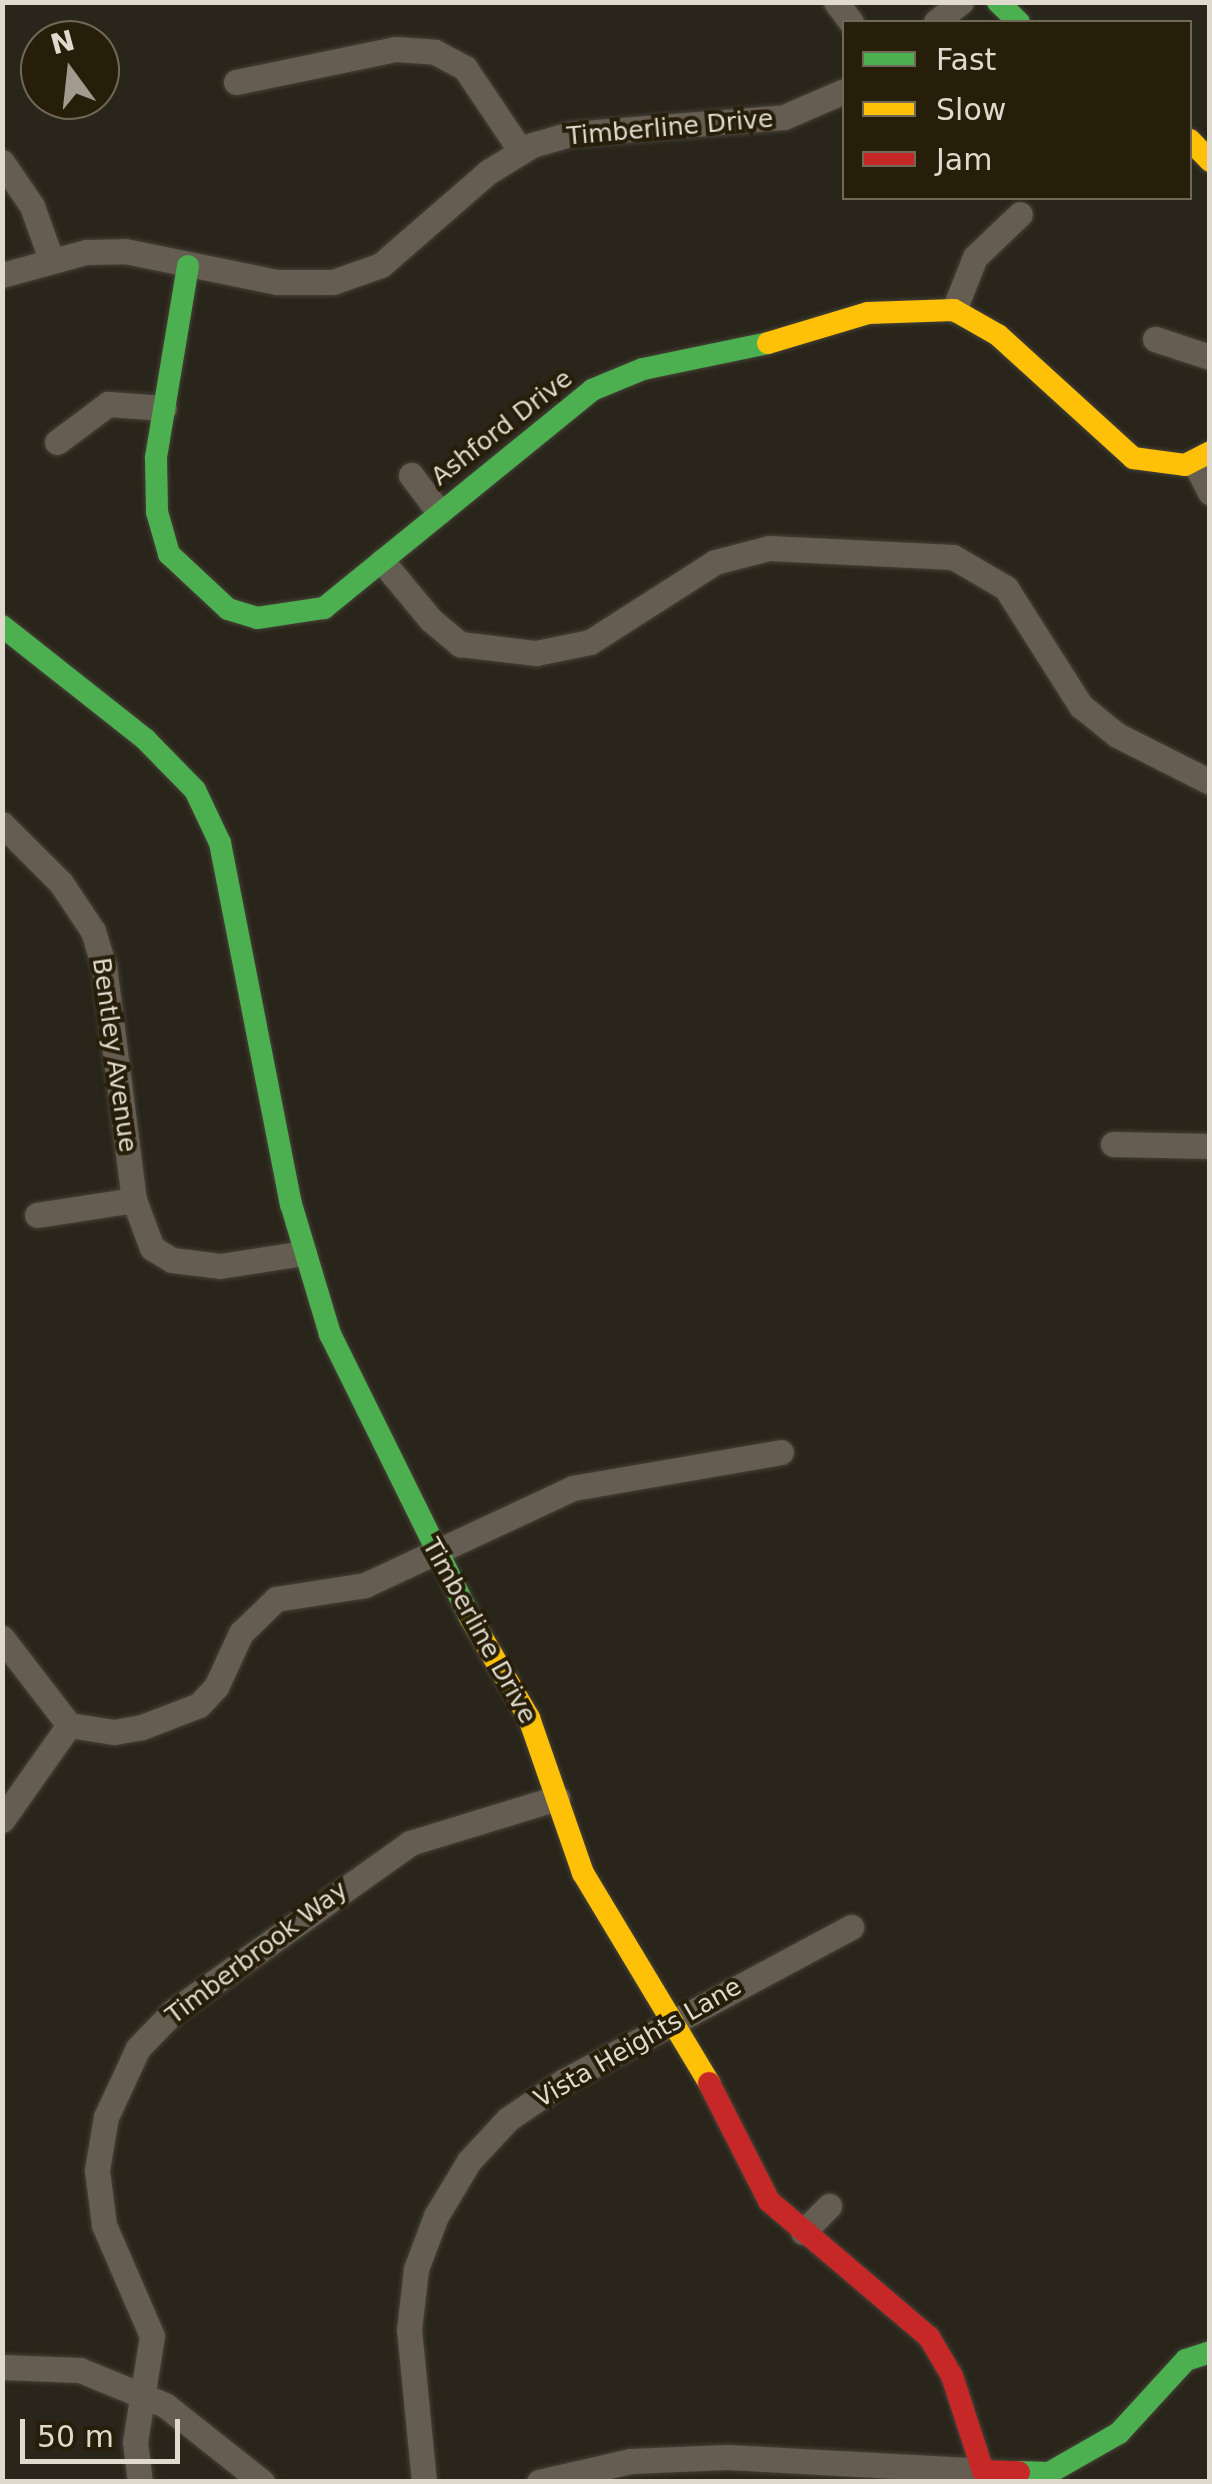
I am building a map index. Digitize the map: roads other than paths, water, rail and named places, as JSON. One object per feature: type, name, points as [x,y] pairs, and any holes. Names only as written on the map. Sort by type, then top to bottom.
[{"type":"street","points":[[938,20],[961,2]]},
{"type":"street","points":[[998,2],[1017,20]]},
{"type":"street","points":[[236,82],[396,50],[434,52],[465,68],[520,150]]},
{"type":"street","name":"Timberline Drive","points":[[2,275],[51,259],[124,251],[276,282],[333,282],[382,265],[520,150],[570,134],[784,118],[842,92]]},
{"type":"street","points":[[1192,142],[1210,161]]},
{"type":"street","points":[[2,162],[32,206],[51,259]]},
{"type":"street","points":[[1020,214],[975,257],[954,310],[998,335],[1121,450],[1163,467],[1202,458],[1210,492]]},
{"type":"street","name":"Ashford Drive","points":[[188,266],[164,408],[157,512],[168,554],[228,609],[285,618],[324,608],[592,390],[643,369],[754,347],[868,313],[954,310]]},
{"type":"street","points":[[1155,339],[1210,357]]},
{"type":"street","points":[[57,442],[108,404],[164,408]]},
{"type":"street","points":[[411,475],[439,512]]},
{"type":"street","points":[[382,561],[430,620],[460,644],[536,654],[590,642],[715,562],[769,548],[954,556],[1006,588],[1080,706],[1117,735],[1210,782]]},
{"type":"street","name":"Timberline Drive","points":[[2,626],[145,739],[194,790],[212,825],[304,1253],[348,1376],[500,1678],[529,1718],[583,1874],[676,2019],[743,2158],[769,2202],[893,2300],[929,2337],[952,2376],[985,2476]]},
{"type":"street","name":"Bentley Avenue","points":[[2,824],[61,883],[93,931],[104,966],[134,1200],[152,1248],[172,1260],[243,1265],[304,1253]]},
{"type":"street","points":[[1113,1144],[1210,1146]]},
{"type":"street","points":[[37,1214],[134,1200]]},
{"type":"street","points":[[2,1638],[69,1726],[114,1732],[176,1717],[216,1687],[241,1633],[276,1599],[364,1586],[572,1488],[780,1452]]},
{"type":"street","points":[[2,1820],[69,1726]]},
{"type":"street","name":"Timberbrook Way","points":[[140,2482],[135,2442],[152,2336],[146,2310],[104,2225],[97,2170],[106,2117],[138,2048],[174,2010],[396,1851],[557,1798]]},
{"type":"street","name":"Vista Heights Lane","points":[[424,2482],[409,2330],[416,2269],[436,2216],[469,2161],[508,2119],[676,2019],[851,1926]]},
{"type":"street","points":[[803,2232],[829,2206]]},
{"type":"street","points":[[540,2482],[631,2461],[678,2470],[985,2476],[1049,2472],[1119,2434],[1186,2360],[1210,2352]]},
{"type":"street","points":[[2,2367],[80,2370],[165,2404],[262,2482]]}]
